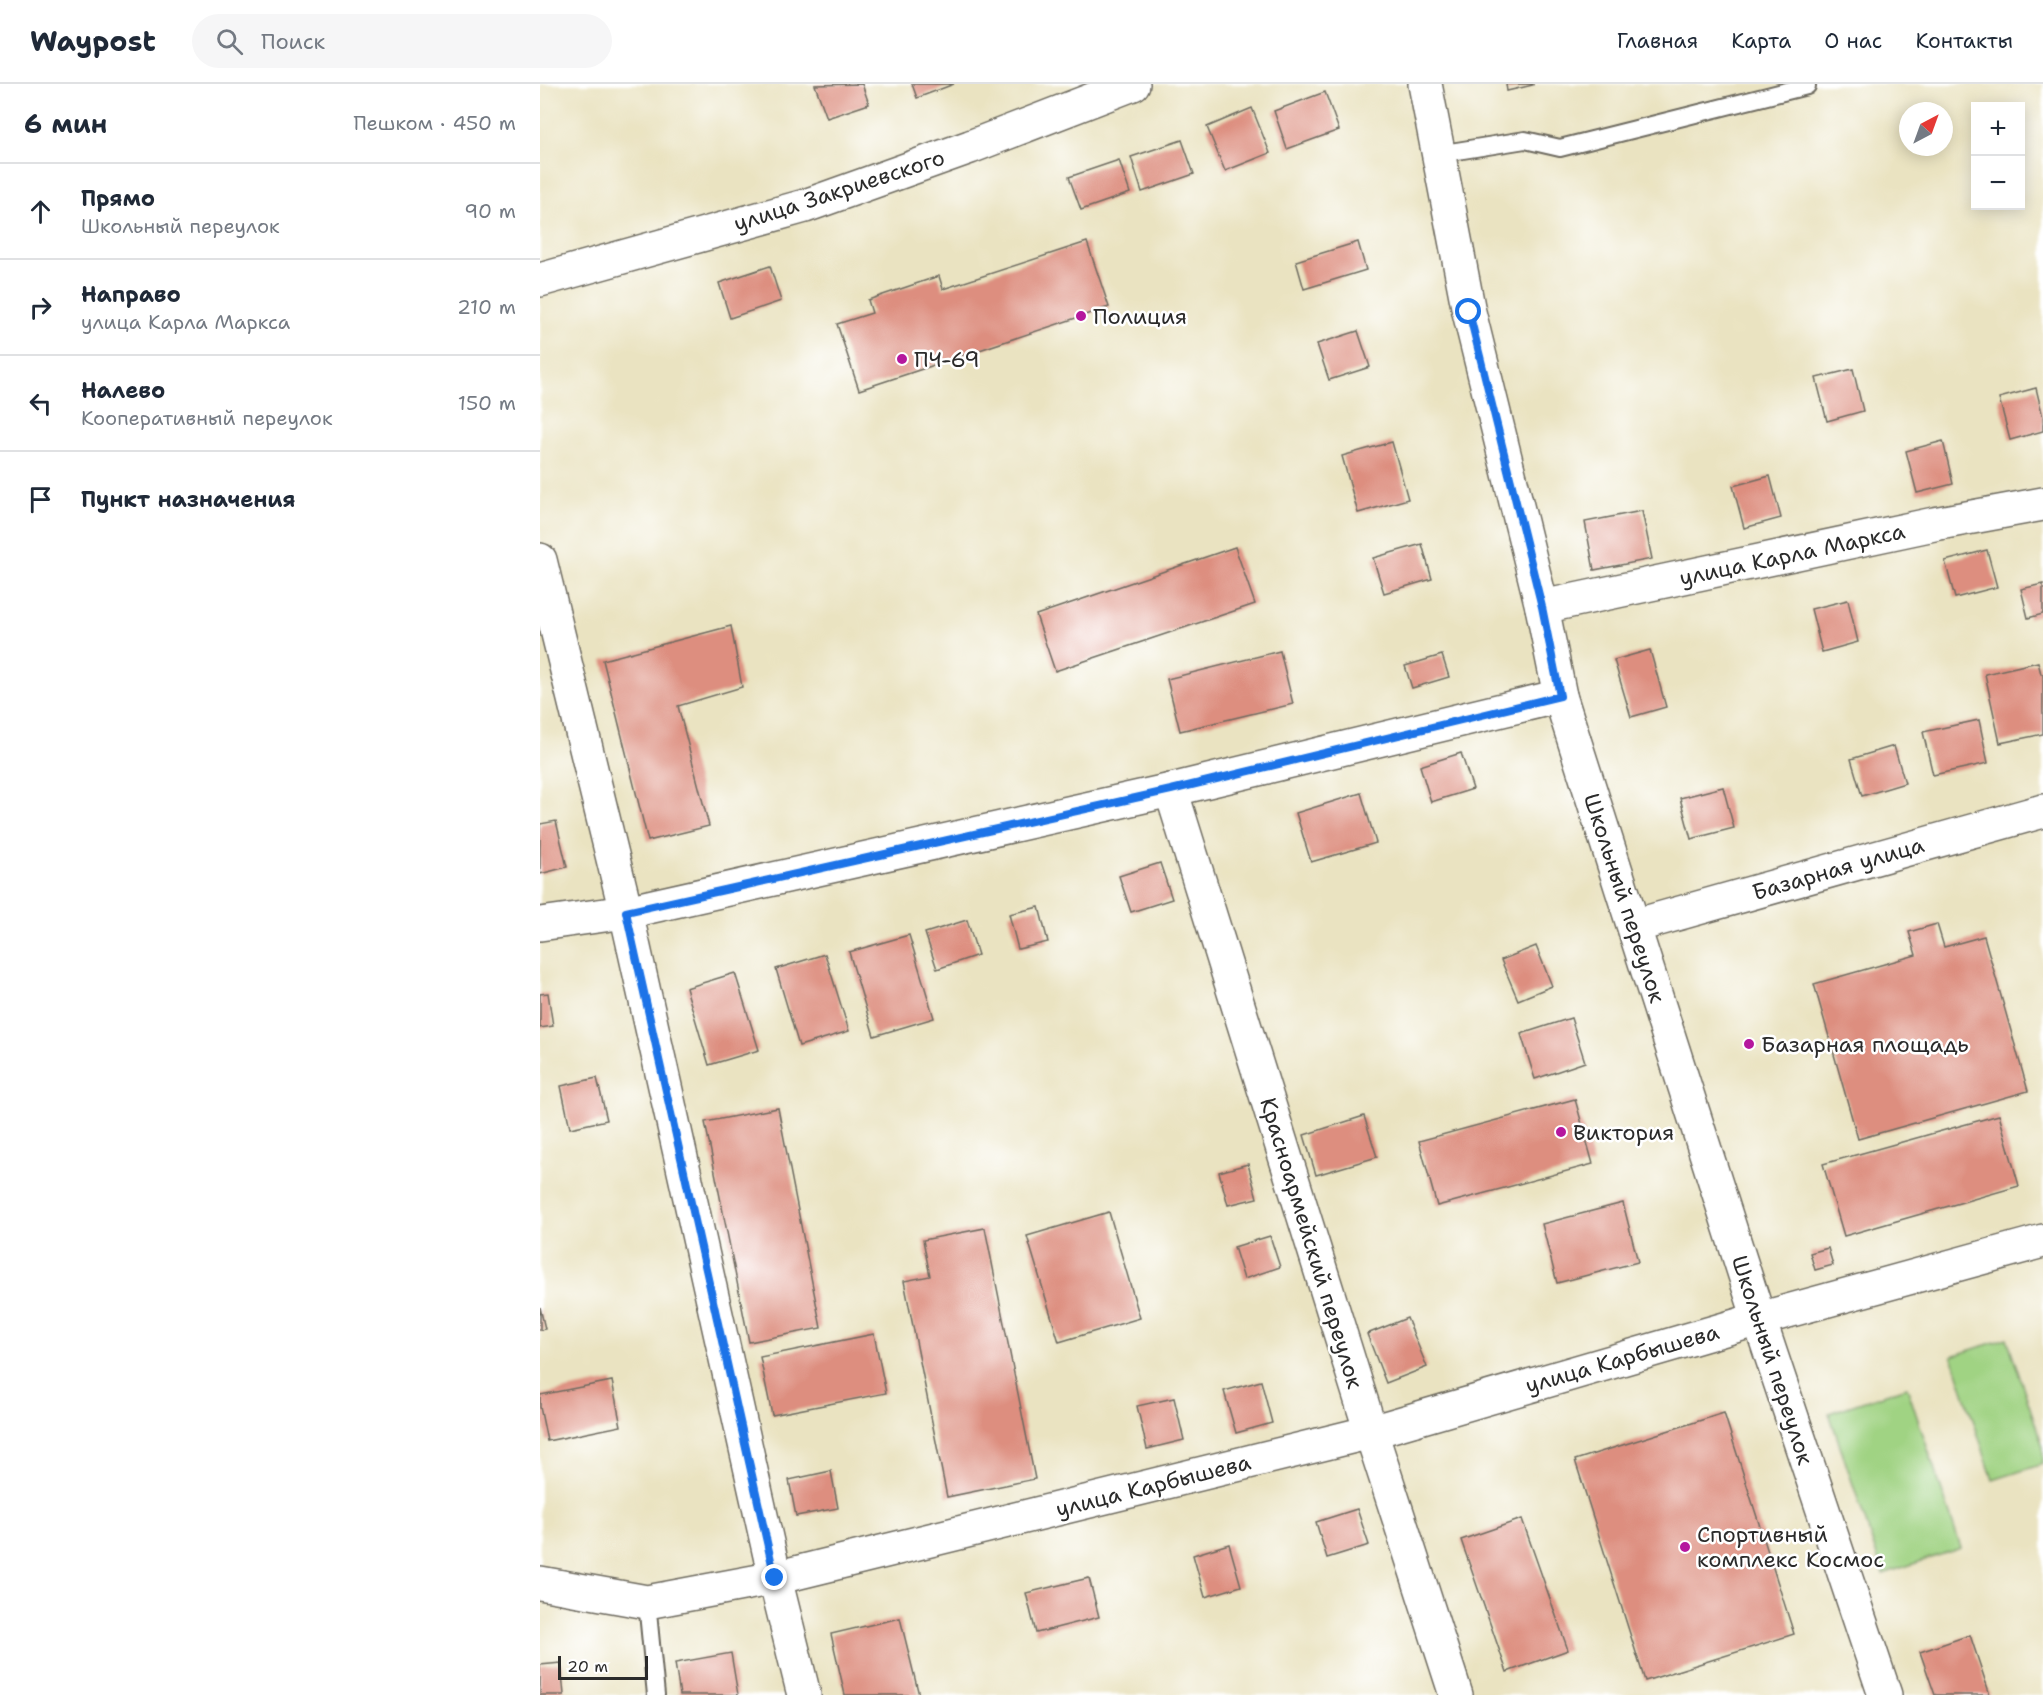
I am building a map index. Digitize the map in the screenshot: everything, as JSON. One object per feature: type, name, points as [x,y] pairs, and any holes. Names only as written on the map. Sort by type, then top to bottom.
[{"type":"street","name":"улица Закриевского","points":[[540,280],[805,206],[970,147],[1133,84]]},
{"type":"street","name":"Школьный переулок","points":[[1425,84],[1469,312],[1542,607],[1560,696],[1759,1318],[1885,1695]]},
{"type":"street","name":"улица Карла Маркса","points":[[1542,607],[1934,524],[2043,504]]},
{"type":"street","points":[[540,560],[626,912],[775,1578],[804,1695]]},
{"type":"street","points":[[540,924],[626,912],[1171,790],[1560,696]]},
{"type":"street","name":"Красноармейский переулок","points":[[1171,790],[1371,1432],[1456,1695]]},
{"type":"street","name":"Базарная улица","points":[[1634,926],[2043,811]]},
{"type":"street","name":"улица Карбышева","points":[[540,1582],[647,1602],[775,1578],[1371,1432],[1759,1318],[2043,1241]]},
{"type":"lane","points":[[1438,154],[1525,140],[1560,148],[1807,86]]},
{"type":"lane","points":[[647,1602],[656,1695]]},
{"type":"green space","points":[[2007,1338],[2043,1447],[2043,1464],[1993,1480],[1952,1356]]},
{"type":"green space","points":[[1907,1387],[1961,1548],[1883,1574],[1829,1413]]},
{"type":"building","points":[[862,84],[869,104],[827,118],[815,85]]},
{"type":"building","points":[[912,84],[954,84],[917,98]]},
{"type":"building","points":[[1506,84],[1533,84],[1533,85],[1507,91]]},
{"type":"building","points":[[1325,92],[1339,130],[1287,149],[1274,111]]},
{"type":"building","points":[[1252,108],[1270,153],[1225,171],[1207,127]]},
{"type":"building","points":[[1182,140],[1194,174],[1142,192],[1131,157]]},
{"type":"building","points":[[1119,160],[1130,193],[1081,210],[1069,177]]},
{"type":"building","points":[[1087,242],[1109,307],[859,390],[837,324],[872,313],[868,300],[939,276],[943,289]]},
{"type":"building","points":[[1358,242],[1366,270],[1304,289],[1296,261]]},
{"type":"building","points":[[770,266],[781,301],[730,318],[719,283]]},
{"type":"building","points":[[1358,331],[1370,367],[1329,380],[1317,344]]},
{"type":"building","points":[[1853,369],[1863,411],[1827,421],[1816,378]]},
{"type":"building","points":[[2036,388],[2043,417],[2043,431],[2010,440],[1999,398]]},
{"type":"building","points":[[1943,441],[1953,484],[1917,493],[1906,451]]},
{"type":"building","points":[[1392,442],[1408,499],[1358,513],[1342,456]]},
{"type":"building","points":[[1770,476],[1781,518],[1744,528],[1733,486]]},
{"type":"building","points":[[1642,511],[1652,559],[1594,570],[1585,522]]},
{"type":"building","points":[[1422,544],[1432,579],[1384,593],[1373,558]]},
{"type":"building","points":[[1235,547],[1255,604],[1055,671],[1036,615]]},
{"type":"building","points":[[1987,550],[1997,587],[1955,598],[1945,561]]},
{"type":"building","points":[[2043,584],[2043,614],[2028,618],[2021,589]]},
{"type":"building","points":[[1848,600],[1858,642],[1822,652],[1811,609]]},
{"type":"building","points":[[731,626],[742,687],[678,706],[709,826],[648,841],[603,660]]},
{"type":"building","points":[[1650,650],[1666,707],[1631,717],[1614,660]]},
{"type":"building","points":[[1280,651],[1293,704],[1180,731],[1167,679]]},
{"type":"building","points":[[1442,655],[1449,677],[1412,688],[1405,666]]},
{"type":"building","points":[[2038,662],[2041,674],[2043,674],[2043,734],[2000,743],[1985,674]]},
{"type":"building","points":[[1979,720],[1988,763],[1933,775],[1923,732]]},
{"type":"building","points":[[1894,746],[1905,783],[1862,796],[1851,759]]},
{"type":"building","points":[[1461,753],[1473,789],[1431,802],[1420,766]]},
{"type":"building","points":[[1723,787],[1734,828],[1691,839],[1680,798]]},
{"type":"building","points":[[1361,793],[1376,843],[1311,862],[1296,813]]},
{"type":"building","points":[[556,821],[567,867],[540,874],[540,824]]},
{"type":"building","points":[[1160,863],[1172,899],[1131,912],[1119,876]]},
{"type":"building","points":[[1039,907],[1048,942],[1018,949],[1009,914]]},
{"type":"building","points":[[967,920],[978,955],[937,969],[925,933]]},
{"type":"building","points":[[1937,924],[1944,947],[1984,936],[2028,1091],[1858,1139],[1814,984],[1916,955],[1909,932]]},
{"type":"building","points":[[909,935],[934,1018],[874,1036],[849,952]]},
{"type":"building","points":[[1536,946],[1552,986],[1518,1000],[1501,960]]},
{"type":"building","points":[[825,954],[849,1031],[799,1046],[776,969]]},
{"type":"building","points":[[735,973],[759,1050],[709,1065],[686,988]]},
{"type":"building","points":[[548,993],[553,1026],[540,1028],[540,994]]},
{"type":"building","points":[[1571,1018],[1585,1062],[1535,1079],[1521,1034]]},
{"type":"building","points":[[597,1078],[607,1120],[570,1128],[561,1086]]},
{"type":"building","points":[[1575,1099],[1593,1164],[1437,1206],[1419,1141]]},
{"type":"building","points":[[778,1108],[821,1328],[749,1342],[705,1122]]},
{"type":"building","points":[[1999,1115],[2019,1186],[1844,1236],[1823,1164]]},
{"type":"building","points":[[1364,1116],[1377,1157],[1316,1175],[1304,1135]]},
{"type":"building","points":[[1248,1164],[1257,1198],[1228,1205],[1219,1172]]},
{"type":"building","points":[[1623,1203],[1638,1262],[1557,1283],[1542,1224]]},
{"type":"building","points":[[1109,1212],[1140,1318],[1059,1342],[1027,1236]]},
{"type":"building","points":[[985,1228],[1035,1479],[947,1497],[904,1281],[930,1276],[923,1240]]},
{"type":"building","points":[[1270,1236],[1280,1267],[1244,1279],[1234,1247]]},
{"type":"building","points":[[1828,1248],[1833,1265],[1815,1270],[1810,1253]]},
{"type":"building","points":[[540,1307],[545,1329],[540,1330]]},
{"type":"building","points":[[1407,1318],[1427,1367],[1386,1383],[1367,1334]]},
{"type":"building","points":[[874,1334],[886,1393],[772,1415],[760,1357]]},
{"type":"building","points":[[612,1381],[621,1426],[547,1441],[540,1407],[540,1395]]},
{"type":"building","points":[[1261,1381],[1272,1423],[1236,1433],[1224,1391]]},
{"type":"building","points":[[1174,1398],[1184,1440],[1147,1449],[1137,1406]]},
{"type":"building","name":"Спортивный комплекс Космос","points":[[1724,1413],[1794,1634],[1645,1681],[1575,1460]]},
{"type":"building","points":[[831,1471],[838,1508],[796,1516],[789,1480]]},
{"type":"building","points":[[1357,1509],[1369,1545],[1327,1558],[1316,1522]]},
{"type":"building","points":[[1522,1519],[1568,1650],[1507,1672],[1461,1540]]},
{"type":"building","points":[[1229,1544],[1241,1586],[1205,1597],[1193,1555]]},
{"type":"building","points":[[1089,1578],[1099,1617],[1036,1633],[1026,1593]]},
{"type":"building","points":[[900,1618],[919,1695],[845,1695],[831,1634]]},
{"type":"building","points":[[1970,1635],[1990,1695],[1935,1695],[1920,1652]]},
{"type":"building","points":[[731,1653],[738,1695],[680,1695],[675,1663]]},
{"type":"building","points":[[561,1663],[564,1695],[540,1695],[540,1665]]},
{"type":"place","name":"Полиция","points":[[1081,316]]},
{"type":"place","name":"ПЧ-69","points":[[902,359]]},
{"type":"place","name":"Базарная площадь","points":[[1749,1044]]},
{"type":"place","name":"Виктория","points":[[1561,1132]]},
{"type":"place","name":"Спортивный комплекс Космос","points":[[1685,1547]]},
{"type":"route","points":[[775,1578],[626,912],[1171,790],[1560,696],[1542,607],[1469,312]]}]
